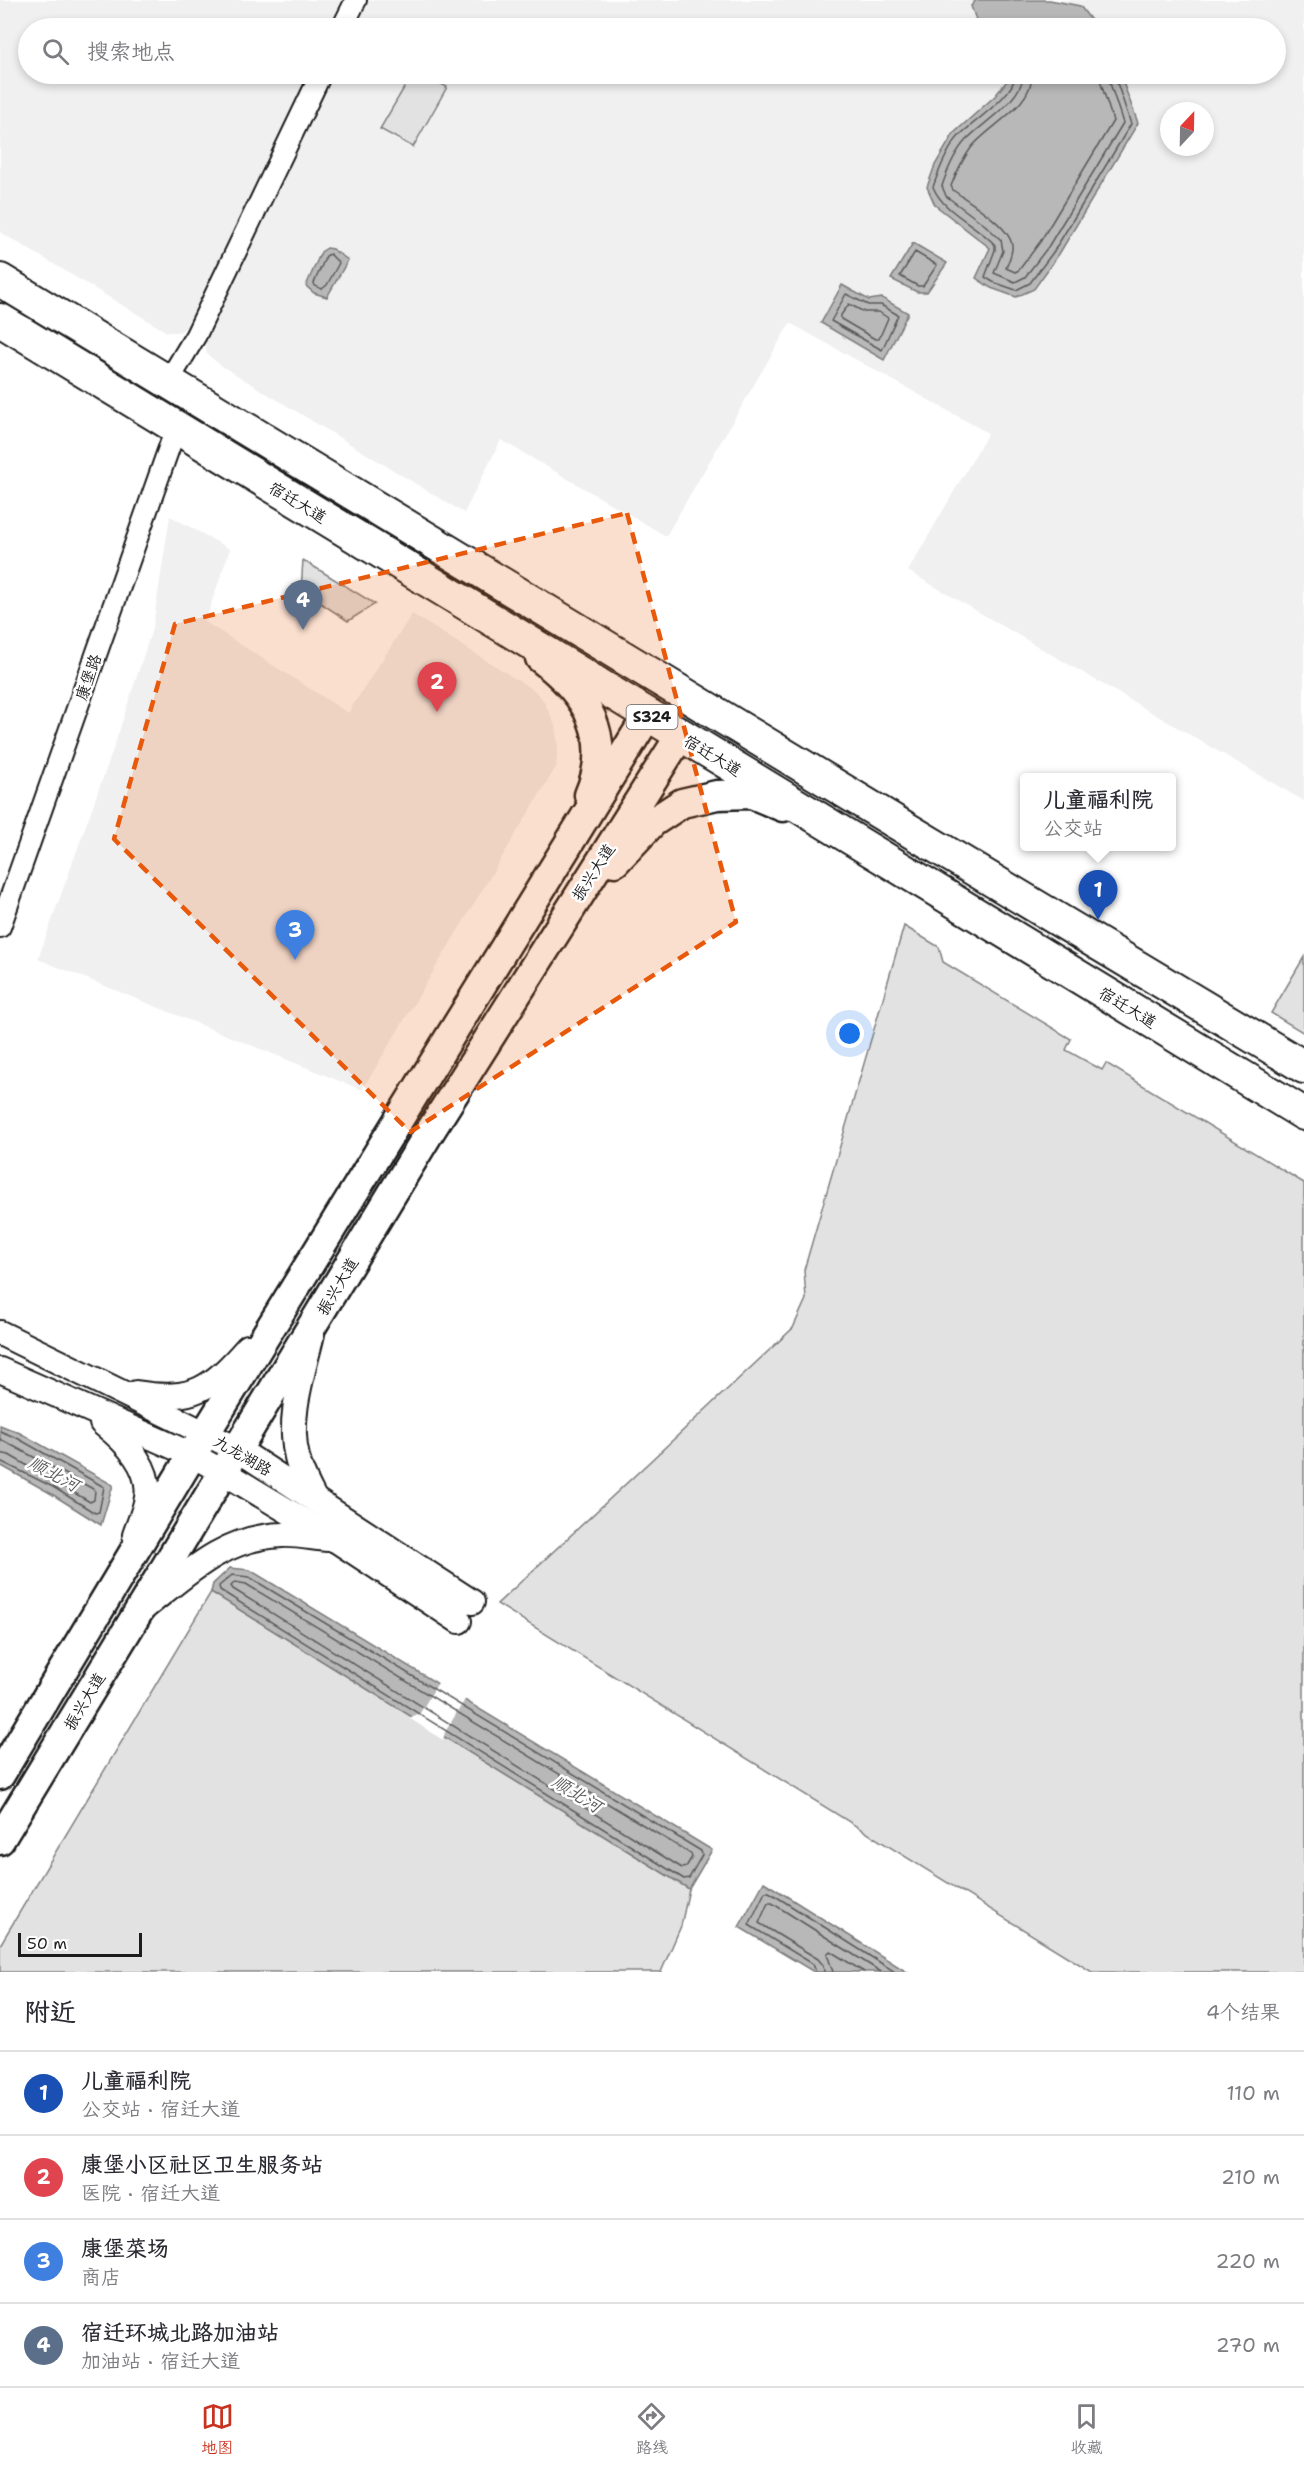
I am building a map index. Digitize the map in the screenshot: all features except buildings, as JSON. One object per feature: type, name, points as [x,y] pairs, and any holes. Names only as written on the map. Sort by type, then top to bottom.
[{"type":"main road","name":"S324","points":[[0,280],[1304,1067]]},
{"type":"main road","name":"宿迁大道","points":[[0,320],[1304,1114]]},
{"type":"main road","points":[[483,615],[548,663],[580,696],[592,716],[599,736],[597,772],[590,794],[536,896]]},
{"type":"main road","name":"振兴大道","points":[[0,1775],[198,1444],[648,715]]},
{"type":"main road","name":"振兴大道","points":[[0,1840],[561,921],[680,736]]},
{"type":"main road","points":[[561,921],[653,822],[682,803],[717,795],[752,794],[841,833]]},
{"type":"street","points":[[347,18],[356,0]]},
{"type":"street","points":[[168,382],[196,335],[316,84]]},
{"type":"street","name":"康堡路","points":[[0,927],[176,428]]},
{"type":"street","points":[[120,1391],[159,1397],[183,1395],[205,1388],[223,1376],[280,1312]]},
{"type":"street","points":[[315,1322],[298,1394],[294,1429],[296,1456],[315,1500]]},
{"type":"street","name":"九龙湖路","points":[[0,1333],[120,1391],[198,1444],[230,1461],[315,1500],[466,1612],[336,1540],[230,1461]]},
{"type":"street","name":"九龙湖路","points":[[0,1370],[82,1406],[198,1444]]},
{"type":"street","points":[[82,1406],[120,1437],[134,1454],[145,1474],[148,1496],[120,1576]]},
{"type":"street","points":[[136,1615],[205,1559],[230,1546],[260,1537],[284,1534],[336,1540]]},
{"type":"highlighted area","points":[[627,513],[736,922],[410,1132],[114,839],[175,624]]},
{"type":"shaded area","points":[[0,0],[344,0],[335,18],[18,18],[18,84],[304,84],[187,327],[179,332],[167,332],[0,232]]},
{"type":"shaded area","points":[[366,0],[1304,0],[1304,801],[908,571],[988,433],[790,323],[666,536],[501,440],[464,513],[220,365],[206,353],[206,335],[326,84],[1286,84],[1286,18],[358,18]]},
{"type":"shaded area","points":[[406,84],[441,84],[447,87],[413,147],[380,129]]},
{"type":"shaded area","points":[[170,516],[230,549],[205,622],[348,713],[412,614],[535,691],[543,700],[555,725],[558,745],[556,767],[362,1090],[38,959],[114,747],[153,626]]},
{"type":"shaded area","points":[[303,560],[375,604],[348,621],[301,590]]},
{"type":"shaded area","points":[[904,926],[939,947],[943,962],[1071,1039],[1066,1050],[1102,1070],[1106,1063],[1304,1183],[1304,1972],[1092,1972],[497,1604],[793,1328],[806,1299],[804,1270]]},
{"type":"shaded area","points":[[1304,957],[1304,1033],[1271,1013]]},
{"type":"shaded area","points":[[211,1592],[689,1889],[681,1926],[661,1972],[0,1972],[0,1945]]},
{"type":"water","points":[[976,0],[1050,0],[1080,6],[1089,18],[975,18],[971,6]]},
{"type":"water","points":[[1004,84],[1124,84],[1138,123],[1059,254],[1034,289],[1016,297],[991,288],[976,278],[990,248],[935,205],[927,187],[935,165],[954,133],[995,96]]},
{"type":"water","points":[[913,243],[947,263],[927,292],[917,292],[891,279]]},
{"type":"water","points":[[327,248],[348,260],[327,297],[314,293],[306,286],[321,252]]},
{"type":"water","points":[[842,285],[869,300],[882,298],[908,313],[884,360],[821,323]]},
{"type":"water","name":"顺北河","points":[[0,1425],[20,1433],[113,1485],[101,1525],[0,1465]]},
{"type":"water","name":"顺北河","points":[[230,1568],[250,1570],[712,1850],[689,1889],[211,1592],[213,1584]]},
{"type":"water","points":[[764,1882],[907,1972],[814,1972],[739,1927]]},
{"type":"pier","points":[[439,1681],[466,1698],[445,1732],[443,1740],[409,1718],[420,1713]]},
{"type":"place","name":"宿迁环城北路加油站","points":[[303,630]]},
{"type":"place","name":"康堡小区社区卫生服务站","points":[[437,712]]},
{"type":"place","name":"儿童福利院","points":[[1098,920]]},
{"type":"place","name":"康堡菜场","points":[[295,960]]}]
